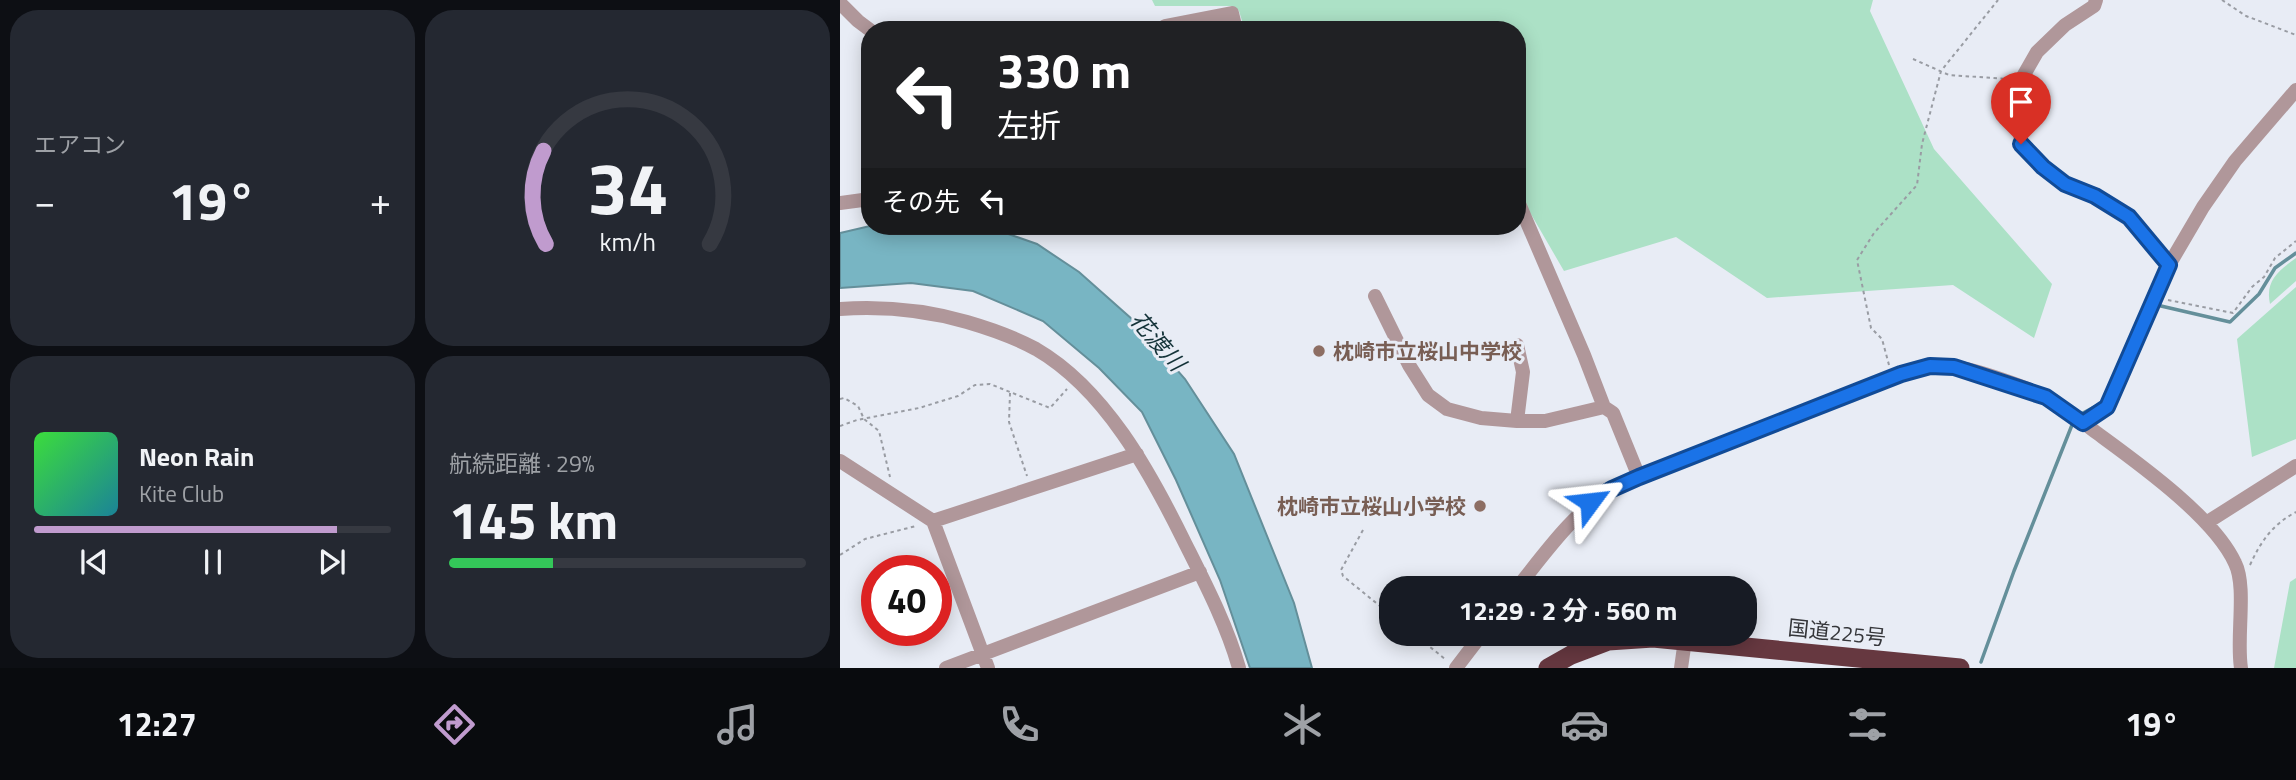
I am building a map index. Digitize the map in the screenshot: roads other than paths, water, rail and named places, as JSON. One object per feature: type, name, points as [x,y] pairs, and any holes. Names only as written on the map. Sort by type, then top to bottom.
[{"type":"highway","name":"国道225号","points":[[1548,668],[1595,646]]},
{"type":"highway","name":"国道225号","points":[[1744,646],[1960,668]]},
{"type":"street","points":[[2096,0],[2094,6],[2066,25],[2037,52],[2021,80],[2018,104],[2021,144],[2043,167],[2065,184],[2095,196],[2129,217],[2169,265]]},
{"type":"street","points":[[840,3],[861,24]]},
{"type":"street","points":[[1191,21],[1233,13],[1234,21]]},
{"type":"street","points":[[2083,423],[2107,407],[2169,265],[2203,207],[2235,161],[2296,90]]},
{"type":"street","points":[[840,203],[861,200]]},
{"type":"street","points":[[1526,220],[1604,407],[1613,413],[1639,477]]},
{"type":"street","points":[[1375,296],[1409,365],[1428,395],[1447,408],[1481,418],[1545,421],[1604,407]]},
{"type":"street","points":[[840,309],[923,312],[985,328],[1015,338],[1038,351],[1075,380],[1109,416],[1137,454],[1161,494],[1200,572],[1239,668]]},
{"type":"street","points":[[1517,345],[1523,372],[1517,421]]},
{"type":"street","points":[[1527,576],[1567,525],[1590,502],[1612,489],[1893,377],[1930,366],[1954,367],[2046,397],[2132,458],[2206,523],[2227,547],[2237,566],[2241,586],[2238,650],[2241,668]]},
{"type":"street","points":[[933,522],[1137,454]]},
{"type":"street","points":[[840,461],[933,522],[986,662]]},
{"type":"street","points":[[2206,523],[2296,466]]},
{"type":"street","points":[[946,668],[986,662],[1200,572]]},
{"type":"street","points":[[1456,668],[1473,646]]},
{"type":"street","points":[[1681,668],[1684,646]]},
{"type":"water","points":[[861,228],[861,235],[1011,235],[1037,244],[1079,272],[1133,320],[1185,379],[1234,454],[1294,603],[1312,668],[1250,668],[1220,580],[1176,480],[1142,412],[1099,368],[1043,321],[973,291],[911,283],[840,288],[840,233]]},
{"type":"waterway","points":[[2161,306],[2230,322],[2259,294],[2275,268],[2296,253]]},
{"type":"waterway","points":[[2083,413],[2098,405]]},
{"type":"waterway","points":[[1981,662],[2072,425]]},
{"type":"place","name":"枕崎市立桜山中学校","points":[[1319,351]]},
{"type":"place","name":"枕崎市立桜山小学校","points":[[1480,506]]},
{"type":"water label","name":"花渡川","points":[[1158,341]]}]
